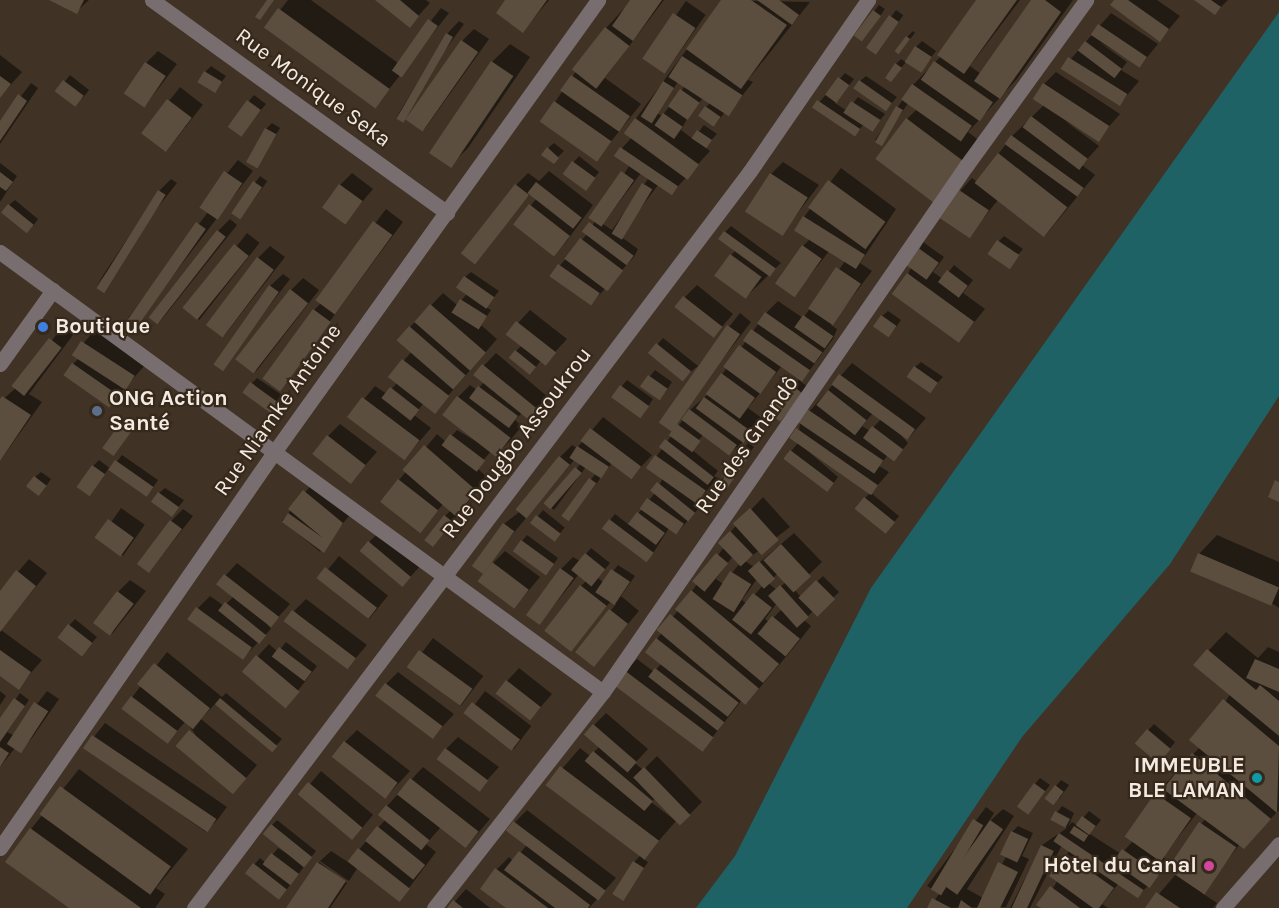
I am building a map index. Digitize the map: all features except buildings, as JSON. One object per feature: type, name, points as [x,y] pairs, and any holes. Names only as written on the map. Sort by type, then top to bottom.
[{"type":"street","name":"Rue Monique Seka","points":[[152,0],[447,213]]},
{"type":"street","name":"Rue Niamke Antoine","points":[[0,848],[275,451],[598,0]]},
{"type":"street","name":"Rue Dougbo Assoukrou","points":[[194,908],[750,171],[868,0]]},
{"type":"street","name":"Rue des Gnandô","points":[[434,908],[603,692],[1086,0]]},
{"type":"street","points":[[0,252],[603,692]]},
{"type":"street","points":[[0,364],[53,290]]},
{"type":"street","points":[[1230,906],[1279,844]]},
{"type":"water","points":[[1279,12],[1279,396],[1170,564],[1022,737],[907,908],[696,908],[735,856],[871,588]]},
{"type":"place","name":"Boutique","points":[[43,327]]},
{"type":"place","name":"ONG Action Santé","points":[[97,411]]},
{"type":"place","name":"IMMEUBLE BLE LAMAN","points":[[1257,778]]},
{"type":"place","name":"Hôtel du Canal","points":[[1209,866]]}]
